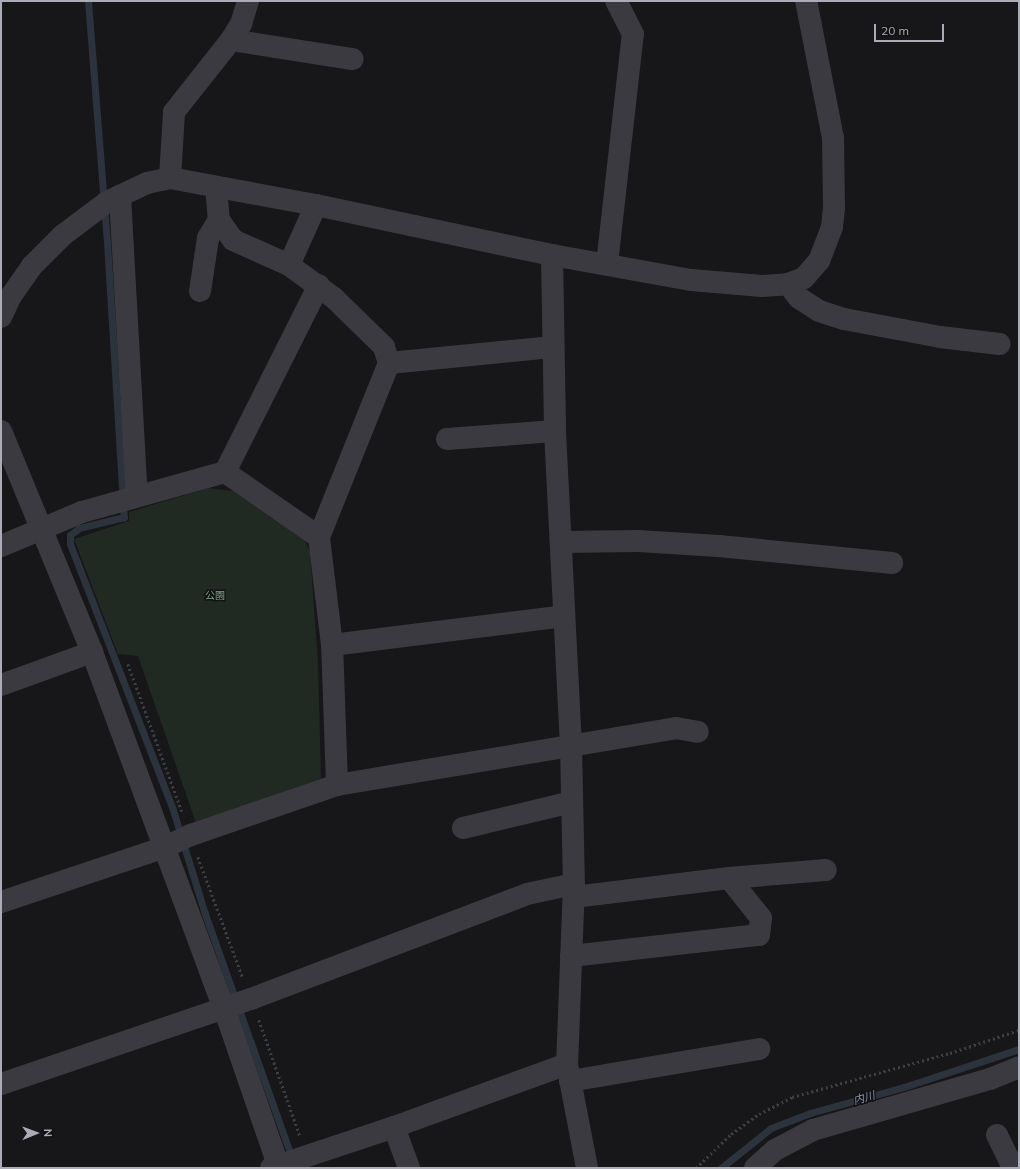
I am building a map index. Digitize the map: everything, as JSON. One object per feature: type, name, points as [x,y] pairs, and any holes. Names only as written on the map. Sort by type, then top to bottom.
[{"type":"street","points":[[170,178],[174,112],[231,40],[241,24],[248,1]]},
{"type":"street","points":[[607,264],[634,34],[616,1]]},
{"type":"street","points":[[1,318],[11,296],[37,261],[62,236],[107,202],[147,183],[170,178],[316,205],[552,255],[691,280],[762,286],[788,284],[804,278],[819,261],[832,227],[834,208],[833,138],[806,1]]},
{"type":"street","points":[[231,40],[354,59]]},
{"type":"street","points":[[216,187],[219,220],[233,240],[289,265],[319,285],[384,348],[389,363],[319,537],[332,645],[337,785]]},
{"type":"street","points":[[120,196],[137,496]]},
{"type":"street","points":[[289,265],[316,205]]},
{"type":"street","points":[[200,291],[208,238],[219,220]]},
{"type":"street","points":[[552,255],[555,431],[571,745],[574,890],[569,1072],[587,1168]]},
{"type":"street","points":[[788,284],[799,298],[820,311],[844,319],[940,337],[1000,344]]},
{"type":"street","points":[[1,546],[82,512],[225,472],[319,285]]},
{"type":"street","points":[[389,363],[553,347]]},
{"type":"street","points":[[1,431],[43,528],[92,652],[165,847],[224,1008],[276,1167],[394,1127],[569,1072],[759,1049]]},
{"type":"street","points":[[447,439],[555,431]]},
{"type":"street","points":[[225,472],[319,537]]},
{"type":"street","points":[[560,542],[638,541],[712,545],[892,563]]},
{"type":"street","points":[[332,645],[564,616]]},
{"type":"street","points":[[1,685],[92,652]]},
{"type":"street","points":[[1,902],[165,847],[190,835],[337,785],[676,728],[698,732]]},
{"type":"street","points":[[463,828],[572,802]]},
{"type":"street","points":[[1,1084],[224,1008],[527,894],[826,870]]},
{"type":"street","points":[[571,956],[759,935],[761,918],[729,878]]},
{"type":"street","points":[[755,1168],[775,1150],[813,1130],[990,1079],[1019,1066]]},
{"type":"street","points":[[394,1127],[409,1168]]},
{"type":"street","points":[[997,1135],[1013,1168]]},
{"type":"path","points":[[128,664],[190,835]]},
{"type":"path","points":[[696,1168],[731,1134],[759,1114],[792,1097],[950,1053],[1019,1030]]},
{"type":"green space","name":"公園","points":[[209,488],[233,491],[304,538],[310,552],[318,662],[321,779],[196,823],[138,656],[118,654],[74,539],[129,521],[129,512]]},
{"type":"waterway","points":[[88,1],[107,242],[124,517],[79,528],[70,535],[70,544],[173,810],[205,914],[292,1159]]},
{"type":"waterway","name":"内川","points":[[721,1168],[771,1128],[810,1113],[904,1087],[1019,1049]]}]
